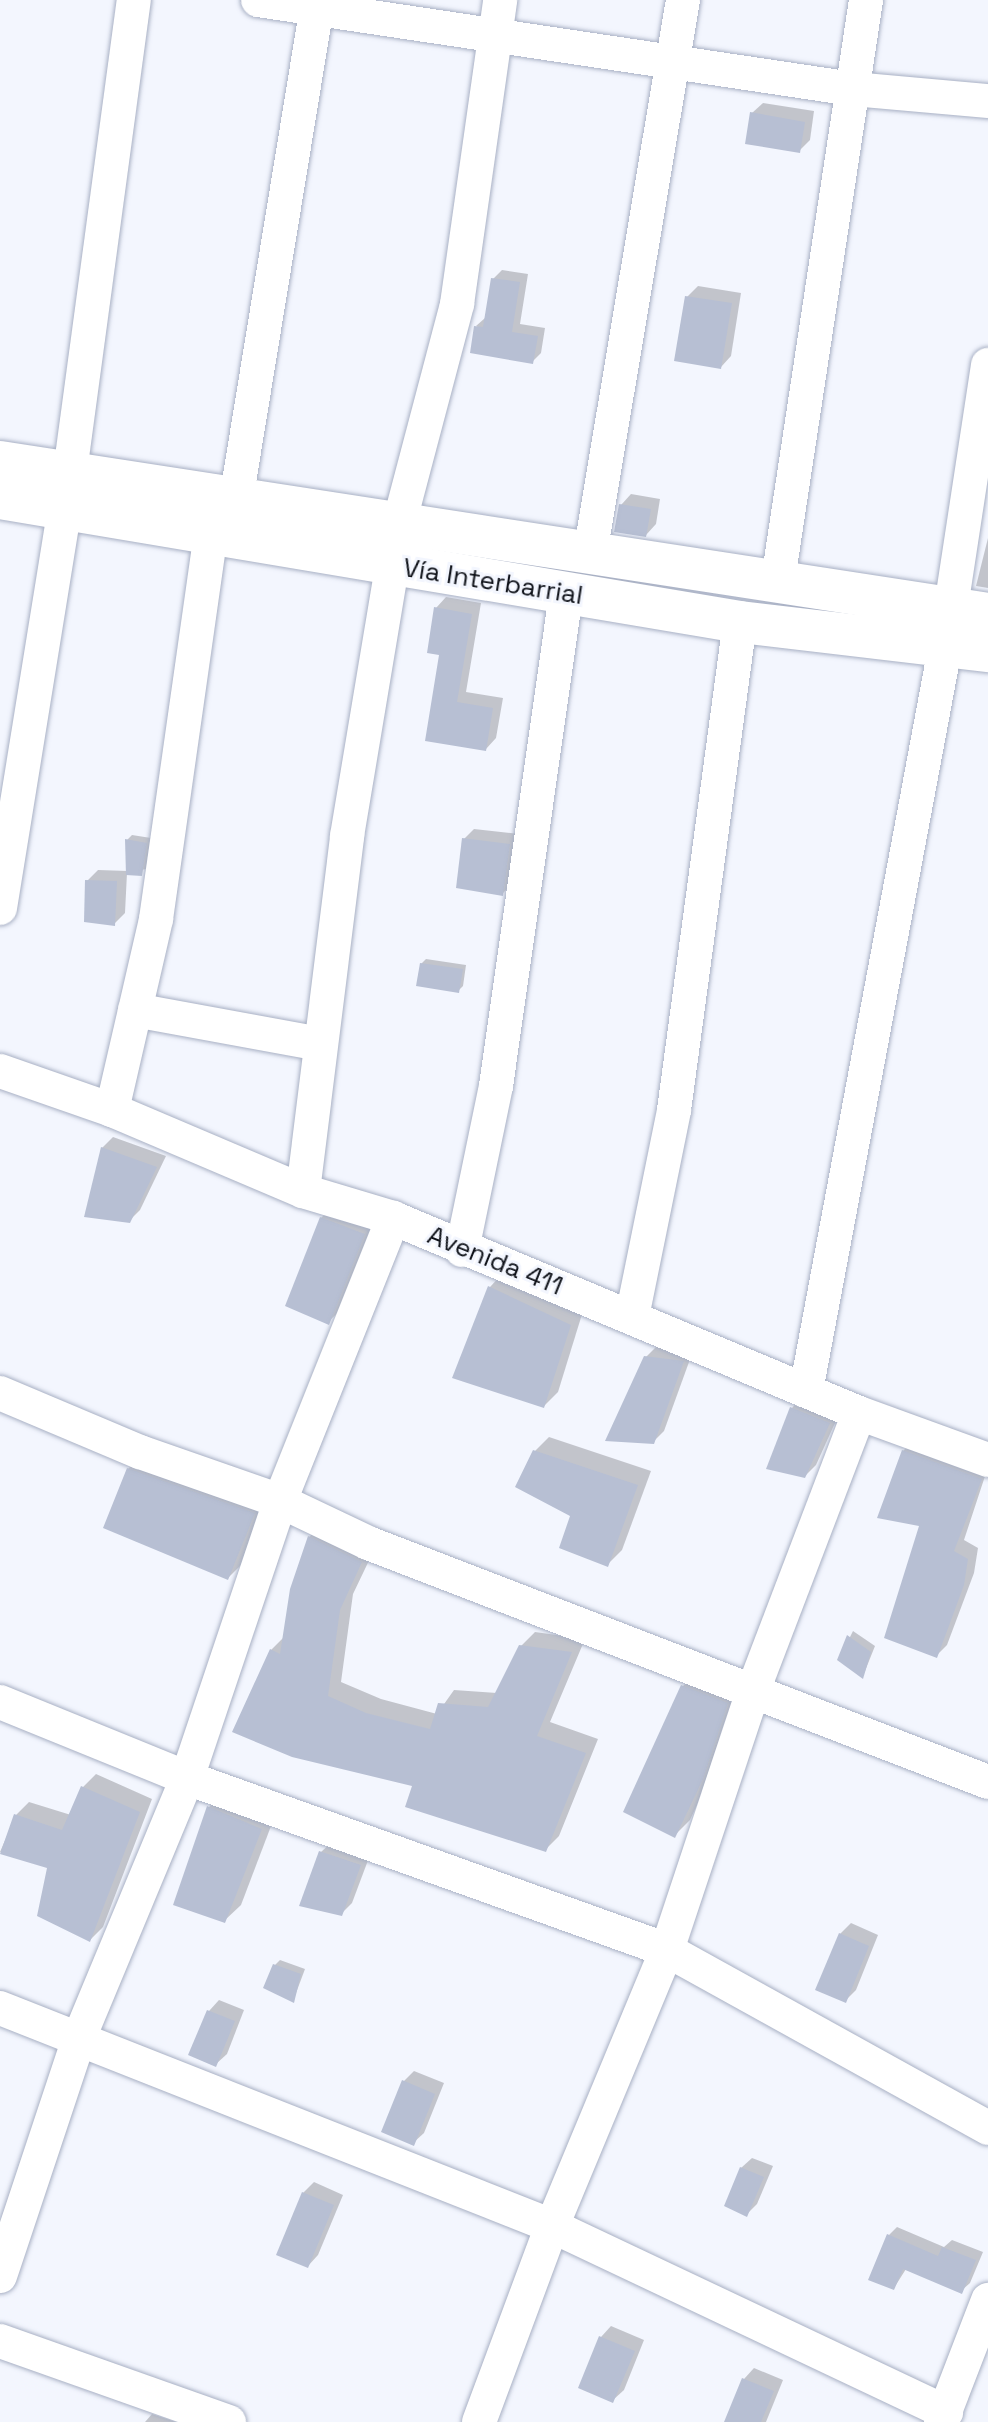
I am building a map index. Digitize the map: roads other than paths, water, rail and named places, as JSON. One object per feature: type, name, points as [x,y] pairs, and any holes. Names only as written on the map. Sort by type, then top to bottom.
[{"type":"main road","name":"Vía Interbarrial","points":[[0,462],[68,490],[211,534],[393,567],[740,622],[962,621]]},
{"type":"main road","name":"Vía Interbarrial","points":[[0,498],[68,490],[236,500],[778,580],[962,621],[988,651]]},
{"type":"street","points":[[0,908],[68,490],[134,0]]},
{"type":"street","points":[[258,0],[318,4],[496,36],[853,89],[988,101]]},
{"type":"street","points":[[303,1191],[347,836],[399,524],[457,304],[500,0]]},
{"type":"street","points":[[590,554],[683,0]]},
{"type":"street","points":[[778,580],[866,0]]},
{"type":"street","points":[[236,500],[318,4]]},
{"type":"street","points":[[806,1391],[962,621],[988,365]]},
{"type":"street","points":[[112,1110],[156,919],[211,534]]},
{"type":"street","points":[[462,1250],[496,1086],[566,593]]},
{"type":"street","points":[[632,1317],[674,1110],[740,622]]},
{"type":"street","points":[[135,1010],[320,1044]]},
{"type":"street","name":"Avenida 411","points":[[0,1071],[112,1110],[303,1191],[393,1218],[462,1250],[632,1317],[859,1413],[987,1452]]},
{"type":"street","points":[[0,2276],[79,2038],[187,1778],[280,1501],[393,1218]]},
{"type":"street","points":[[0,1393],[140,1452],[280,1501],[368,1543],[754,1688],[988,1782]]},
{"type":"street","points":[[479,2422],[552,2226],[667,1950],[754,1688],[859,1413]]},
{"type":"street","points":[[0,1702],[187,1778],[667,1950],[988,2128]]},
{"type":"street","points":[[0,2008],[552,2226],[944,2417],[988,2300]]},
{"type":"street","points":[[0,2341],[229,2422]]}]
